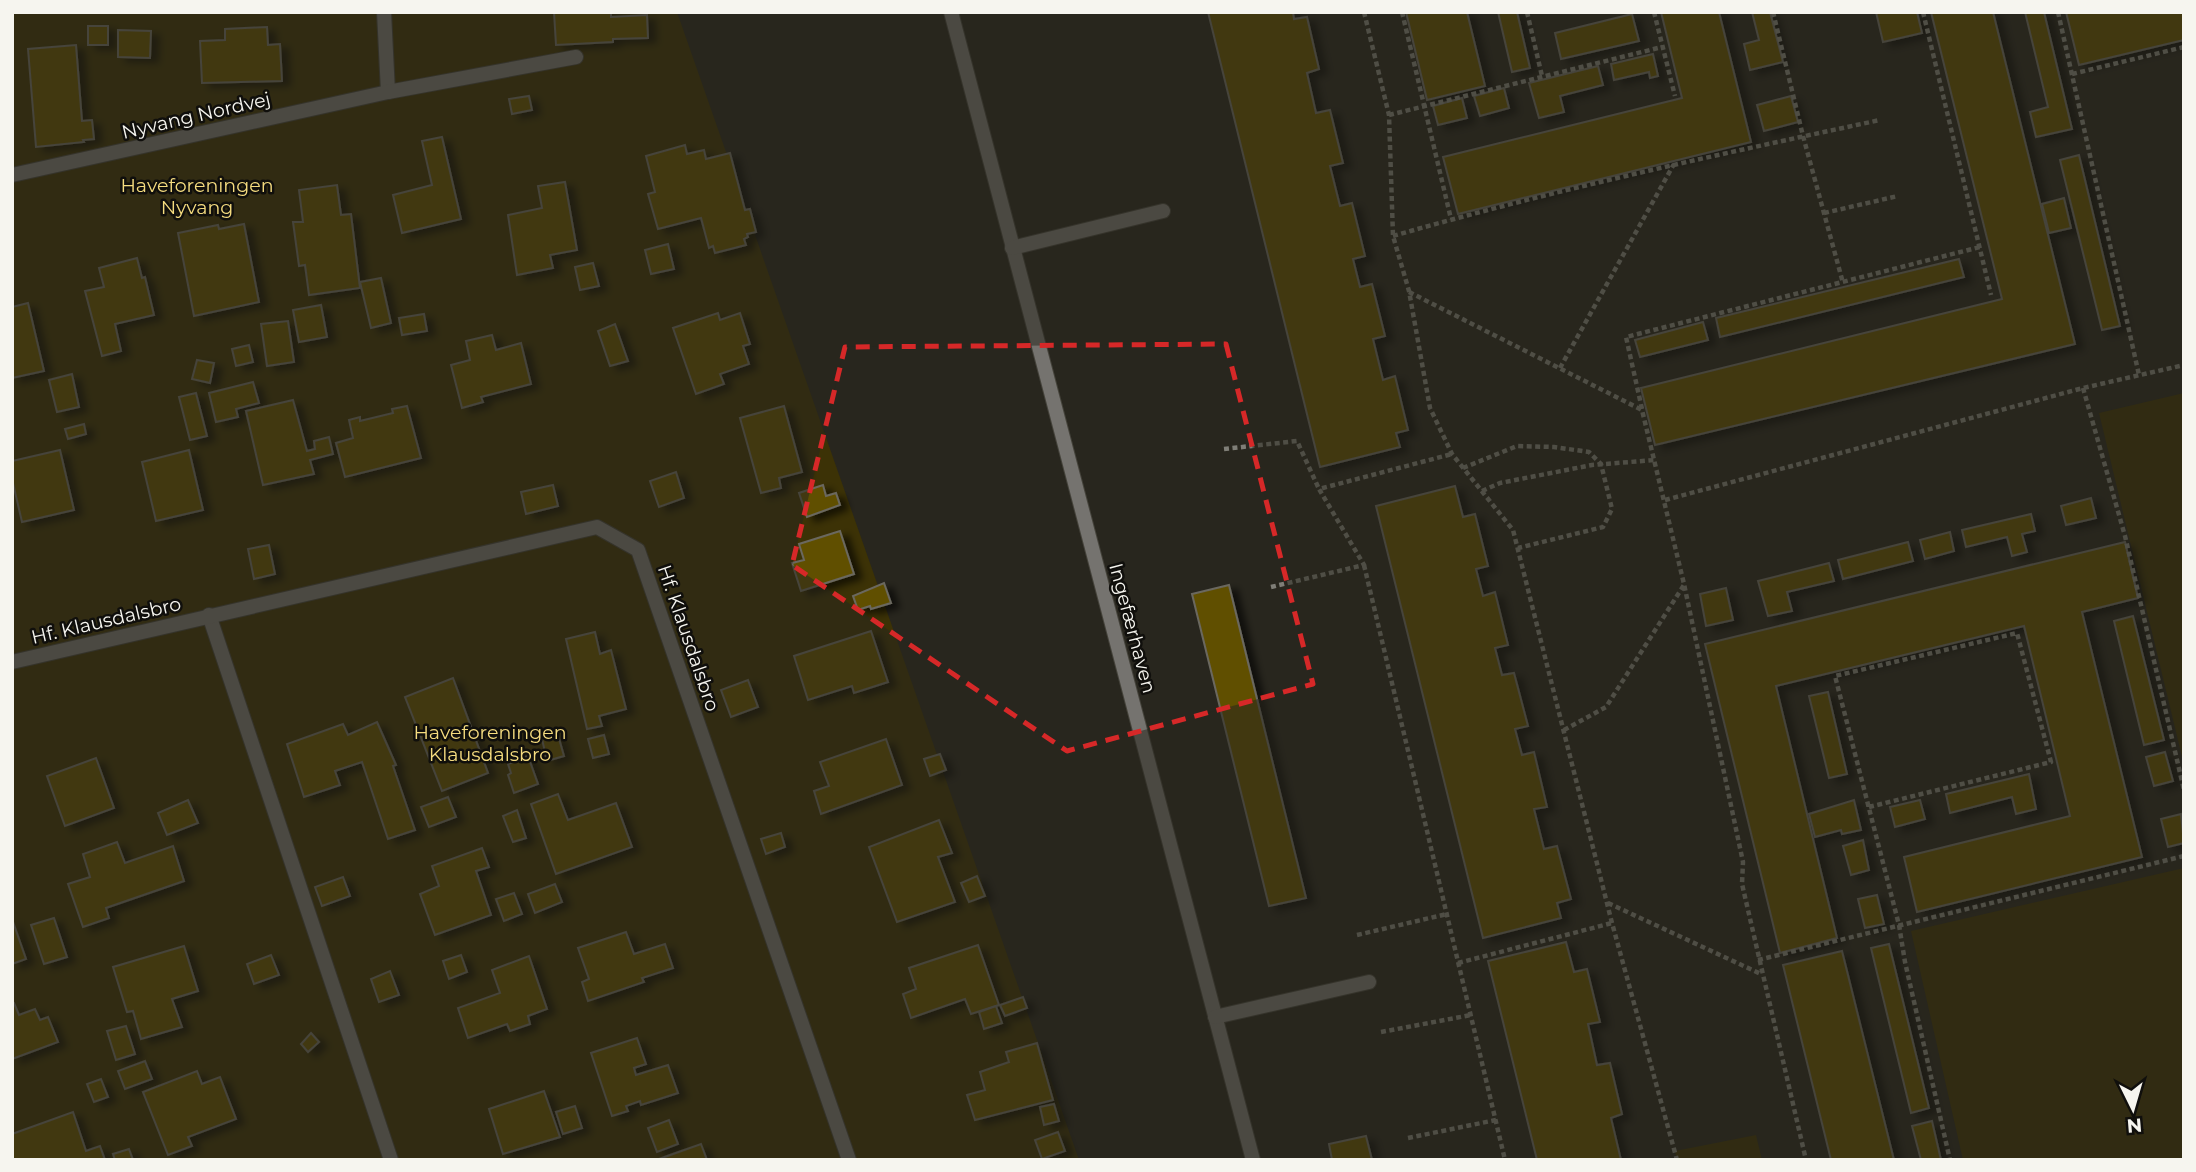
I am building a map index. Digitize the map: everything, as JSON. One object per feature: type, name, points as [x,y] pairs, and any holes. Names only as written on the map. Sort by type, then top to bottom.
[{"type":"street","points":[[384,12],[388,92]]},
{"type":"street","name":"Ingefærhaven","points":[[951,12],[1253,1160]]},
{"type":"street","name":"Nyvang Nordvej","points":[[12,175],[388,92],[576,57]]},
{"type":"street","points":[[1012,248],[1163,211]]},
{"type":"street","name":"Hf. Klausdalsbro","points":[[12,662],[597,527],[638,550],[849,1160]]},
{"type":"street","name":"Hf. Klausdalsbro","points":[[209,615],[391,1160]]},
{"type":"street","points":[[1215,1017],[1369,982]]},
{"type":"path","points":[[1364,12],[1389,115],[1393,236],[1409,291],[1430,408],[1452,454],[1513,530],[1612,923],[1677,1160]]},
{"type":"path","points":[[1402,12],[1451,219]]},
{"type":"path","points":[[1527,12],[1542,76]]},
{"type":"path","points":[[1654,12],[1675,96]]},
{"type":"path","points":[[1773,12],[1843,282]]},
{"type":"path","points":[[1923,12],[1991,295]]},
{"type":"path","points":[[2058,12],[2139,375]]},
{"type":"path","points":[[1389,115],[1662,47]]},
{"type":"path","points":[[2072,74],[2184,47]]},
{"type":"path","points":[[1393,236],[1690,158],[1880,120]]},
{"type":"path","points":[[1560,368],[1674,163]]},
{"type":"path","points":[[1824,213],[1898,196]]},
{"type":"path","points":[[1806,1160],[1758,960],[1742,884],[1744,862],[1684,584],[1626,337],[1980,247]]},
{"type":"path","points":[[1409,291],[1642,410]]},
{"type":"path","points":[[1665,500],[2083,388],[2184,365]]},
{"type":"path","points":[[2083,388],[2125,536],[2184,790]]},
{"type":"path","points":[[1224,449],[1297,441],[1320,489],[1364,565],[1505,1160]]},
{"type":"path","points":[[1463,468],[1517,446],[1554,447],[1588,452],[1601,464],[1612,509],[1603,527],[1518,548]]},
{"type":"path","points":[[1320,489],[1452,454]]},
{"type":"path","points":[[1482,491],[1500,482],[1601,464],[1655,460]]},
{"type":"path","points":[[1271,587],[1364,565]]},
{"type":"path","points":[[1564,730],[1605,707],[1684,584]]},
{"type":"path","points":[[1869,807],[2051,762],[2017,633],[1835,676],[1899,925],[1950,1160]]},
{"type":"path","points":[[1758,960],[2184,856]]},
{"type":"path","points":[[1607,903],[1762,974]]},
{"type":"path","points":[[1357,935],[1447,915]]},
{"type":"path","points":[[1458,963],[1612,923]]},
{"type":"path","points":[[1381,1032],[1471,1015]]},
{"type":"path","points":[[1408,1138],[1496,1119]]},
{"type":"highlighted area","points":[[1226,344],[1313,684],[1067,751],[792,565],[845,347]]},
{"type":"green space","name":"Haveforeningen Klausdalsbro","points":[[12,12],[677,12],[1079,1160],[12,1160]]},
{"type":"green space","points":[[2184,393],[2184,765],[2099,413]]},
{"type":"green space","points":[[2184,868],[2184,1160],[1963,1160],[1911,931]]},
{"type":"green space","points":[[1756,1135],[1762,1160],[1677,1160],[1675,1151]]},
{"type":"building","points":[[554,12],[611,12],[611,17],[647,15],[648,38],[556,45]]},
{"type":"building","points":[[1208,12],[1293,12],[1294,19],[1307,17],[1319,69],[1307,73],[1316,113],[1330,110],[1343,163],[1330,166],[1340,206],[1352,203],[1365,256],[1353,259],[1360,287],[1372,284],[1385,336],[1373,339],[1383,380],[1395,376],[1408,430],[1396,433],[1400,447],[1320,467]]},
{"type":"building","points":[[1406,12],[1467,12],[1485,86],[1427,100]]},
{"type":"building","points":[[1498,12],[1517,12],[1530,68],[1512,72]]},
{"type":"building","points":[[1661,12],[1719,12],[1751,142],[1458,214],[1443,157],[1682,98]]},
{"type":"building","points":[[1752,12],[1770,12],[1783,62],[1750,70],[1744,44],[1759,40]]},
{"type":"building","points":[[1876,12],[1917,12],[1922,33],[1883,42]]},
{"type":"building","points":[[1931,12],[1993,12],[2075,344],[1655,445],[1641,388],[2002,299]]},
{"type":"building","points":[[2025,12],[2044,12],[2072,129],[2036,137],[2030,112],[2048,107]]},
{"type":"building","points":[[2066,12],[2184,12],[2184,40],[2079,65]]},
{"type":"building","points":[[1632,14],[1639,41],[1561,59],[1555,33]]},
{"type":"building","points":[[88,26],[108,26],[108,45],[88,45]]},
{"type":"building","points":[[267,27],[268,45],[280,44],[282,81],[202,83],[200,41],[225,40],[225,29]]},
{"type":"building","points":[[118,30],[151,31],[150,58],[118,57]]},
{"type":"building","points":[[76,45],[82,121],[92,120],[94,139],[36,147],[28,49]]},
{"type":"building","points":[[1653,54],[1658,76],[1650,78],[1649,72],[1614,80],[1611,64]]},
{"type":"building","points":[[1598,66],[1603,85],[1560,96],[1564,112],[1539,118],[1529,83]]},
{"type":"building","points":[[1504,88],[1509,108],[1480,116],[1474,96]]},
{"type":"building","points":[[529,96],[532,110],[512,114],[509,99]]},
{"type":"building","points":[[1791,96],[1798,122],[1764,131],[1757,105]]},
{"type":"building","points":[[1462,98],[1467,118],[1438,125],[1433,106]]},
{"type":"building","points":[[442,137],[461,219],[402,233],[393,195],[432,185],[422,141]]},
{"type":"building","points":[[685,145],[687,154],[704,150],[706,159],[730,153],[745,210],[750,209],[756,232],[747,234],[748,237],[744,239],[746,245],[715,253],[713,246],[709,248],[701,218],[658,229],[648,194],[655,192],[646,156]]},
{"type":"building","points":[[2079,155],[2120,326],[2102,330],[2060,160]]},
{"type":"building","points":[[565,182],[577,250],[550,255],[553,268],[517,275],[508,215],[542,208],[538,186]]},
{"type":"building","points":[[337,185],[341,215],[351,214],[360,288],[309,295],[305,265],[299,266],[293,222],[303,222],[299,190]]},
{"type":"building","points":[[2064,198],[2071,228],[2049,233],[2042,204]]},
{"type":"building","points":[[244,224],[259,302],[194,316],[178,233],[218,225],[219,229]]},
{"type":"building","points":[[668,244],[674,269],[651,274],[645,250]]},
{"type":"building","points":[[137,258],[142,278],[145,277],[154,315],[115,324],[121,351],[102,356],[85,291],[104,287],[99,268]]},
{"type":"building","points":[[1959,259],[1964,277],[1720,337],[1716,318]]},
{"type":"building","points":[[593,263],[599,286],[580,290],[575,267]]},
{"type":"building","points":[[381,278],[391,323],[371,328],[360,282]]},
{"type":"building","points":[[28,303],[44,371],[12,378],[12,307]]},
{"type":"building","points":[[321,305],[327,337],[299,342],[293,310]]},
{"type":"building","points":[[718,313],[720,320],[740,313],[750,344],[743,346],[749,364],[720,374],[724,384],[696,394],[673,328]]},
{"type":"building","points":[[424,314],[427,331],[402,335],[399,318]]},
{"type":"building","points":[[288,321],[294,362],[267,366],[261,324]]},
{"type":"building","points":[[1703,322],[1708,340],[1640,357],[1635,340]]},
{"type":"building","points":[[615,324],[628,361],[610,366],[598,331]]},
{"type":"building","points":[[492,335],[496,350],[521,343],[531,384],[481,397],[483,402],[462,408],[451,365],[470,360],[466,341]]},
{"type":"building","points":[[249,345],[253,362],[236,366],[232,349]]},
{"type":"building","points":[[197,360],[214,363],[210,383],[192,379]]},
{"type":"building","points":[[72,374],[79,407],[57,412],[49,380]]},
{"type":"building","points":[[253,382],[259,403],[236,409],[238,417],[216,422],[209,393]]},
{"type":"building","points":[[196,393],[207,436],[190,440],[179,397]]},
{"type":"building","points":[[293,400],[307,451],[315,449],[314,441],[329,437],[333,454],[310,460],[314,474],[263,485],[246,411]]},
{"type":"building","points":[[407,406],[421,458],[345,477],[336,443],[353,438],[349,420],[360,417],[360,421],[393,413],[392,409]]},
{"type":"building","points":[[784,406],[802,472],[779,478],[781,488],[761,493],[740,418]]},
{"type":"building","points":[[84,424],[86,434],[68,439],[65,429]]},
{"type":"building","points":[[60,450],[74,510],[22,522],[12,479],[12,461]]},
{"type":"building","points":[[189,450],[203,510],[156,521],[142,462]]},
{"type":"building","points":[[676,472],[684,498],[659,507],[650,481]]},
{"type":"building","points":[[553,485],[558,506],[526,514],[521,492]]},
{"type":"building","points":[[823,485],[826,496],[836,493],[840,505],[807,517],[799,493]]},
{"type":"building","points":[[1455,486],[1463,517],[1475,514],[1488,566],[1476,569],[1483,596],[1495,592],[1508,645],[1495,648],[1502,675],[1514,673],[1528,726],[1515,729],[1522,755],[1534,752],[1547,807],[1534,809],[1544,849],[1557,846],[1571,899],[1557,903],[1561,918],[1483,938],[1376,506]]},
{"type":"building","points":[[2091,498],[2096,518],[2066,525],[2061,506]]},
{"type":"building","points":[[2031,514],[2035,531],[2022,534],[2027,552],[2012,556],[2007,537],[1966,547],[1962,530]]},
{"type":"building","points":[[840,531],[854,574],[801,591],[792,563],[804,560],[799,544]]},
{"type":"building","points":[[1950,532],[1954,551],[1925,559],[1920,540]]},
{"type":"building","points":[[1908,542],[1913,561],[1843,579],[1838,560]]},
{"type":"building","points":[[2125,542],[2138,598],[2082,612],[2142,857],[1917,912],[1904,857],[2070,816],[2024,626],[1776,686],[1837,938],[1780,953],[1705,644]]},
{"type":"building","points":[[269,545],[275,574],[254,579],[248,549]]},
{"type":"building","points":[[1829,563],[1834,581],[1787,592],[1792,611],[1768,616],[1758,581]]},
{"type":"building","points":[[884,583],[891,603],[858,610],[853,596]]},
{"type":"building","points":[[1229,585],[1306,898],[1269,906],[1192,594]]},
{"type":"building","points":[[1726,588],[1733,620],[1706,626],[1700,594]]},
{"type":"building","points":[[2133,616],[2164,740],[2144,745],[2114,621]]},
{"type":"building","points":[[871,631],[888,682],[854,693],[852,686],[808,700],[794,656]]},
{"type":"building","points":[[595,632],[600,654],[611,650],[626,709],[599,716],[602,726],[587,729],[566,639]]},
{"type":"building","points":[[453,678],[488,773],[442,791],[405,697]]},
{"type":"building","points":[[748,680],[758,707],[731,717],[721,690]]},
{"type":"building","points":[[1828,692],[1847,774],[1829,778],[1809,696]]},
{"type":"building","points":[[377,722],[396,765],[393,766],[415,830],[388,839],[362,762],[335,771],[340,785],[304,797],[287,744],[343,724],[348,735]]},
{"type":"building","points":[[558,735],[564,756],[547,761],[542,739]]},
{"type":"building","points":[[604,735],[609,754],[593,758],[588,739]]},
{"type":"building","points":[[886,739],[902,785],[821,814],[814,791],[829,786],[820,762]]},
{"type":"building","points":[[2165,752],[2173,781],[2154,786],[2146,757]]},
{"type":"building","points":[[940,754],[946,770],[930,776],[924,759]]},
{"type":"building","points":[[528,756],[538,784],[514,793],[508,775],[511,773],[508,764]]},
{"type":"building","points":[[96,758],[114,808],[65,826],[47,776]]},
{"type":"building","points":[[2029,774],[2036,809],[2016,814],[2012,797],[1950,813],[1946,794]]},
{"type":"building","points":[[558,794],[568,820],[616,803],[632,847],[556,874],[531,804]]},
{"type":"building","points":[[448,797],[456,817],[429,827],[421,807]]},
{"type":"building","points":[[188,800],[198,823],[167,835],[158,813]]},
{"type":"building","points":[[1854,800],[1861,830],[1842,834],[1841,830],[1815,837],[1809,814]]},
{"type":"building","points":[[1920,800],[1925,819],[1895,827],[1890,807]]},
{"type":"building","points":[[517,810],[526,838],[513,842],[503,816]]},
{"type":"building","points":[[2181,814],[2184,843],[2168,847],[2161,819]]},
{"type":"building","points":[[939,820],[952,853],[938,857],[955,902],[897,922],[869,847]]},
{"type":"building","points":[[781,833],[785,847],[766,854],[761,839]]},
{"type":"building","points":[[1863,840],[1869,870],[1851,875],[1843,846]]},
{"type":"building","points":[[117,842],[125,863],[173,846],[184,881],[106,908],[109,918],[83,927],[68,884],[90,877],[83,854]]},
{"type":"building","points":[[482,848],[489,867],[476,871],[491,915],[435,935],[420,894],[439,886],[432,866]]},
{"type":"building","points":[[977,876],[985,896],[969,902],[961,883]]},
{"type":"building","points":[[343,877],[350,896],[322,906],[315,887]]},
{"type":"building","points":[[555,884],[562,902],[535,913],[528,894]]},
{"type":"building","points":[[514,893],[522,914],[504,921],[496,899]]},
{"type":"building","points":[[1877,895],[1884,924],[1865,928],[1858,899]]},
{"type":"building","points":[[54,918],[67,957],[44,964],[31,925]]},
{"type":"building","points":[[12,919],[26,959],[12,964]]},
{"type":"building","points":[[626,932],[634,954],[665,944],[673,968],[642,978],[644,982],[588,1001],[582,982],[589,979],[578,948]]},
{"type":"building","points":[[1566,942],[1574,972],[1587,969],[1600,1022],[1588,1024],[1597,1065],[1610,1063],[1622,1114],[1611,1118],[1621,1160],[1537,1160],[1488,961]]},
{"type":"building","points":[[1889,944],[1929,1108],[1911,1113],[1871,948]]},
{"type":"building","points":[[978,945],[999,1005],[971,1014],[965,999],[911,1018],[903,994],[916,989],[909,968]]},
{"type":"building","points":[[184,946],[198,991],[172,999],[182,1027],[141,1039],[133,1011],[127,1012],[113,967]]},
{"type":"building","points":[[1842,951],[1894,1160],[1831,1160],[1783,965]]},
{"type":"building","points":[[271,955],[279,975],[254,984],[247,964]]},
{"type":"building","points":[[461,955],[467,972],[449,979],[443,961]]},
{"type":"building","points":[[529,956],[547,1009],[528,1016],[530,1024],[510,1031],[507,1024],[468,1038],[458,1008],[500,993],[492,970]]},
{"type":"building","points":[[390,971],[399,995],[379,1002],[371,979]]},
{"type":"building","points":[[1023,997],[1027,1008],[1005,1016],[1000,1005]]},
{"type":"building","points":[[14,1003],[19,1015],[35,1009],[40,1020],[48,1017],[58,1042],[12,1059]]},
{"type":"building","points":[[996,1006],[1002,1023],[984,1029],[979,1012]]},
{"type":"building","points":[[126,1026],[135,1054],[116,1060],[107,1031]]},
{"type":"building","points":[[311,1033],[319,1042],[308,1052],[301,1044]]},
{"type":"building","points":[[637,1038],[646,1064],[634,1068],[636,1075],[668,1065],[678,1093],[641,1105],[640,1101],[626,1106],[628,1111],[612,1116],[591,1053]]},
{"type":"building","points":[[1037,1043],[1053,1100],[975,1120],[967,1095],[985,1090],[980,1072],[1009,1062],[1006,1052]]},
{"type":"building","points":[[145,1061],[152,1079],[125,1089],[118,1071]]},
{"type":"building","points":[[197,1071],[202,1084],[220,1077],[236,1119],[188,1137],[192,1146],[168,1155],[143,1092]]},
{"type":"building","points":[[101,1079],[108,1097],[94,1102],[87,1084]]},
{"type":"building","points":[[544,1091],[560,1137],[503,1154],[489,1109]]},
{"type":"building","points":[[1054,1104],[1059,1121],[1044,1125],[1040,1107]]},
{"type":"building","points":[[575,1106],[582,1128],[563,1134],[556,1112]]},
{"type":"building","points":[[73,1112],[86,1151],[100,1146],[105,1160],[12,1160],[12,1134]]},
{"type":"building","points":[[669,1120],[678,1144],[657,1152],[648,1128]]},
{"type":"building","points":[[1932,1121],[1941,1160],[1921,1160],[1912,1126]]},
{"type":"building","points":[[1058,1132],[1065,1151],[1042,1159],[1035,1140]]},
{"type":"building","points":[[1366,1136],[1372,1160],[1332,1160],[1329,1144]]},
{"type":"building","points":[[701,1144],[707,1160],[659,1159]]},
{"type":"building","points":[[129,1149],[133,1160],[115,1160],[113,1154]]},
{"type":"park label","name":"Haveforeningen Nyvang","points":[[197,196]]}]
